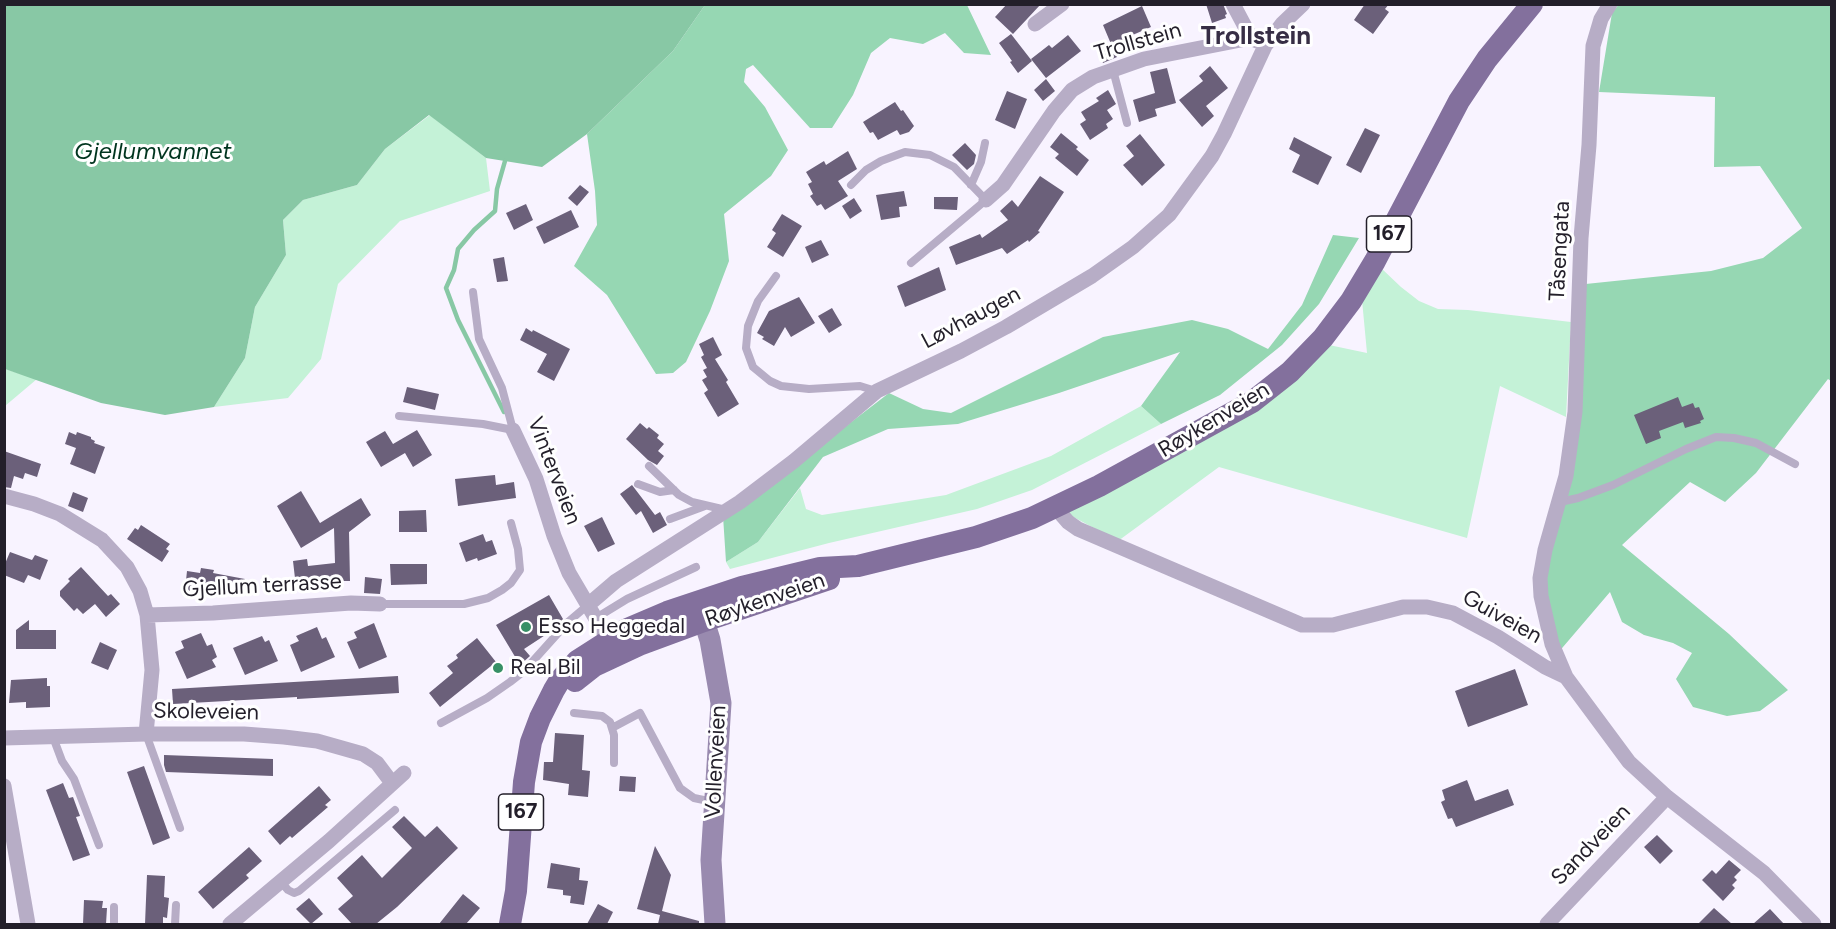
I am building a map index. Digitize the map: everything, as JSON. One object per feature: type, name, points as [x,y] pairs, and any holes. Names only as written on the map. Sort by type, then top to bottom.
[{"type":"main road","name":"Røykenveien","points":[[510,924],[516,891],[527,759],[536,728],[568,669],[585,654],[613,648],[645,621],[701,611],[742,587],[820,568],[858,566],[976,537],[1016,524],[1055,507],[1232,414],[1274,386],[1333,325],[1360,287],[1460,101],[1478,72],[1532,4]]},
{"type":"main road","name":"Vollenveien","points":[[701,611],[721,703],[711,860],[715,924]]},
{"type":"street","points":[[1035,24],[1062,4]]},
{"type":"street","points":[[1233,4],[1251,38],[1265,46]]},
{"type":"street","name":"Løvhaugen","points":[[592,612],[616,581],[728,510],[794,461],[877,392],[1006,327],[1092,276],[1133,248],[1169,215],[1212,156],[1265,46],[1282,24],[1303,4]]},
{"type":"street","name":"Tåsengata","points":[[1566,677],[1549,634],[1541,596],[1540,578],[1545,550],[1566,476],[1575,412],[1581,238],[1589,145],[1593,46],[1601,19],[1610,4]]},
{"type":"street","name":"Trollstein","points":[[986,201],[1003,185],[1054,111],[1072,90],[1093,77],[1144,59],[1251,38]]},
{"type":"street","name":"Vinterveien","points":[[513,430],[536,479],[554,536],[569,573],[613,648]]},
{"type":"street","points":[[4,496],[60,514],[102,540],[127,567],[140,591],[147,615],[152,670],[146,734]]},
{"type":"street","name":"Guiveien","points":[[1055,507],[1068,522],[1078,529],[1276,616],[1302,625],[1333,625],[1403,607],[1427,607],[1453,613],[1498,637],[1545,667],[1566,677],[1629,762],[1667,797],[1764,873],[1814,924]]},
{"type":"street","name":"Gjellum terrasse","points":[[147,615],[213,613],[351,603],[380,604]]},
{"type":"street","name":"Skoleveien","points":[[4,738],[244,734],[317,741],[352,750],[371,758],[383,770],[398,778],[329,841],[230,924]]},
{"type":"street","points":[[4,786],[28,924]]},
{"type":"street","name":"Sandveien","points":[[1547,924],[1667,797]]},
{"type":"lane","points":[[1113,70],[1126,123]]},
{"type":"lane","points":[[971,185],[981,162],[985,143]]},
{"type":"lane","points":[[851,185],[866,170],[881,161],[905,152],[930,155],[954,167],[986,201],[911,263]]},
{"type":"lane","points":[[776,276],[758,301],[748,326],[746,348],[753,366],[770,381],[781,386],[808,389],[860,386],[877,392]]},
{"type":"lane","name":"Vinterveien","points":[[473,292],[479,339],[502,388],[513,430]]},
{"type":"lane","points":[[399,416],[483,424],[513,430]]},
{"type":"lane","points":[[1560,502],[1613,485],[1686,449],[1716,438],[1734,438],[1756,443],[1795,464]]},
{"type":"lane","points":[[649,466],[674,490],[692,502],[728,510]]},
{"type":"lane","points":[[639,484],[660,492],[674,490]]},
{"type":"lane","points":[[670,519],[707,506]]},
{"type":"lane","points":[[380,604],[464,604],[488,598],[502,590],[511,583],[520,570],[518,549],[511,524]]},
{"type":"lane","points":[[441,723],[487,698],[510,682],[592,612],[627,599],[696,567]]},
{"type":"lane","points":[[574,713],[602,717],[610,722],[614,763]]},
{"type":"lane","points":[[612,728],[640,713],[680,788],[694,798],[714,803]]},
{"type":"lane","points":[[146,734],[180,828]]},
{"type":"lane","points":[[53,736],[62,761],[74,779],[99,845]]},
{"type":"lane","points":[[281,882],[288,890],[299,891],[395,810]]},
{"type":"lane","points":[[329,841],[342,855]]},
{"type":"lane","points":[[175,924],[176,905]]},
{"type":"lane","points":[[114,907],[114,924]]},
{"type":"shaded area","points":[[1619,4],[1831,5],[1831,381],[1828,379],[1756,473],[1725,502],[1690,482],[1622,545],[1729,634],[1788,690],[1760,711],[1727,716],[1693,707],[1676,679],[1692,653],[1673,643],[1644,635],[1622,622],[1610,592],[1557,654],[1542,573],[1566,462],[1576,285],[1711,271],[1763,258],[1802,228],[1760,166],[1714,167],[1715,97],[1599,92],[1612,13]]},
{"type":"shaded area","points":[[705,5],[967,5],[991,55],[964,53],[945,33],[923,44],[890,38],[871,53],[853,95],[832,128],[810,128],[753,65],[746,69],[744,82],[765,107],[788,150],[771,176],[724,214],[729,261],[710,311],[686,362],[673,373],[656,374],[607,295],[574,266],[597,225],[587,134],[673,51]]},
{"type":"shaded area","points":[[430,115],[486,158],[490,191],[400,221],[338,284],[321,359],[288,398],[214,407],[245,358],[255,307],[286,255],[283,220],[303,200],[357,185],[385,149]]},
{"type":"shaded area","points":[[1333,235],[1359,238],[1319,304],[1282,345],[1220,395],[1161,424],[1141,406],[1180,352],[958,424],[888,429],[823,457],[758,542],[726,562],[723,516],[798,463],[889,393],[923,409],[951,413],[1103,337],[1192,320],[1228,329],[1268,349],[1302,305]]},
{"type":"shaded area","points":[[1381,268],[1419,301],[1438,309],[1468,310],[1571,322],[1566,417],[1500,386],[1467,538],[1219,467],[1118,541],[1066,513],[1329,345],[1367,353],[1362,300]]},
{"type":"shaded area","points":[[5,369],[37,379],[5,406]]},
{"type":"shaded area","points":[[1141,406],[1161,424],[1032,490],[977,509],[829,543],[730,569],[726,562],[758,542],[800,488],[806,509],[822,515],[946,495],[1051,456]]},
{"type":"water","name":"Gjellumvannet","points":[[5,4],[705,5],[673,51],[587,134],[542,167],[486,158],[429,115],[385,149],[357,185],[303,200],[283,220],[286,255],[255,307],[245,358],[214,407],[165,415],[101,403],[5,369]]},
{"type":"building","points":[[1007,4],[1041,4],[1013,34],[995,17]]},
{"type":"building","points":[[1206,4],[1223,4],[1227,14],[1226,18],[1212,23]]},
{"type":"building","points":[[1365,4],[1389,4],[1385,9],[1389,12],[1373,34],[1354,20]]},
{"type":"building","points":[[1142,6],[1151,27],[1113,46],[1117,57],[1103,63],[1098,49],[1111,44],[1103,25]]},
{"type":"building","points":[[1011,34],[1032,61],[1018,73],[999,43]]},
{"type":"building","points":[[1068,35],[1081,51],[1046,78],[1031,59],[1049,45],[1052,48]]},
{"type":"building","points":[[1210,66],[1228,88],[1206,106],[1214,116],[1202,127],[1179,100],[1203,81],[1199,76]]},
{"type":"building","points":[[1167,68],[1176,103],[1155,109],[1157,116],[1139,122],[1133,100],[1155,93],[1150,72]]},
{"type":"building","points":[[1046,79],[1055,91],[1043,101],[1034,90]]},
{"type":"building","points":[[1108,90],[1116,104],[1107,110],[1113,119],[1106,124],[1108,128],[1090,140],[1080,124],[1086,120],[1081,112],[1099,101],[1096,98]]},
{"type":"building","points":[[1007,91],[1027,99],[1015,129],[995,120]]},
{"type":"building","points":[[895,102],[914,126],[909,132],[900,135],[897,130],[878,140],[863,122]]},
{"type":"building","points":[[1365,128],[1380,135],[1361,173],[1346,165]]},
{"type":"building","points":[[1061,133],[1089,160],[1077,176],[1055,158],[1059,154],[1050,147]]},
{"type":"building","points":[[1140,134],[1165,165],[1142,186],[1123,165],[1134,156],[1126,146]]},
{"type":"building","points":[[1294,137],[1332,157],[1318,185],[1292,172],[1300,155],[1289,149]]},
{"type":"building","points":[[965,143],[976,155],[974,164],[967,170],[952,155]]},
{"type":"building","points":[[848,151],[857,169],[838,181],[848,196],[825,210],[821,204],[817,206],[810,196],[813,194],[808,184],[812,182],[806,172],[824,161],[826,165]]},
{"type":"building","points":[[1040,176],[1064,192],[1038,231],[1040,232],[1029,242],[1028,240],[1007,254],[1002,248],[956,265],[949,247],[980,234],[982,238],[1008,220],[1000,211],[1012,200],[1018,207]]},
{"type":"building","points":[[580,185],[589,192],[577,206],[568,198]]},
{"type":"building","points":[[904,191],[907,206],[899,207],[900,217],[881,220],[876,195]]},
{"type":"building","points":[[934,197],[958,197],[957,210],[934,209]]},
{"type":"building","points":[[854,198],[862,211],[850,219],[842,206]]},
{"type":"building","points":[[526,204],[533,220],[514,230],[506,213]]},
{"type":"building","points":[[571,210],[579,227],[544,244],[536,227]]},
{"type":"building","points":[[782,214],[802,226],[783,257],[767,247],[776,233],[772,230]]},
{"type":"building","points":[[821,240],[829,255],[812,263],[805,247]]},
{"type":"building","points":[[504,257],[508,281],[497,282],[493,259]]},
{"type":"building","points":[[939,267],[946,290],[905,307],[897,286]]},
{"type":"building","points":[[799,297],[815,323],[791,337],[785,327],[774,346],[762,339],[764,337],[757,333],[769,311]]},
{"type":"building","points":[[832,308],[842,325],[829,333],[818,316]]},
{"type":"building","points":[[526,328],[570,349],[554,381],[537,372],[547,354],[520,340]]},
{"type":"building","points":[[713,337],[722,355],[715,359],[739,404],[718,417],[704,393],[708,390],[702,380],[707,377],[703,370],[707,368],[701,357],[704,355],[699,344]]},
{"type":"building","points":[[407,387],[439,394],[435,410],[403,402]]},
{"type":"building","points":[[1678,397],[1682,407],[1693,403],[1695,408],[1699,407],[1704,419],[1700,421],[1701,423],[1685,428],[1683,422],[1659,431],[1661,438],[1646,444],[1634,415]]},
{"type":"building","points":[[640,423],[659,435],[657,438],[664,444],[658,451],[664,456],[657,465],[648,460],[626,439]]},
{"type":"building","points":[[417,430],[432,455],[413,467],[405,453],[381,467],[366,442],[385,431],[393,444]]},
{"type":"building","points":[[69,432],[91,437],[94,443],[105,447],[95,474],[70,464],[76,448],[65,444]]},
{"type":"building","points":[[4,451],[41,464],[37,477],[25,473],[23,479],[14,476],[11,488],[4,487]]},
{"type":"building","points":[[495,475],[496,485],[514,482],[516,498],[458,506],[455,479]]},
{"type":"building","points":[[632,485],[655,515],[660,512],[667,525],[653,533],[641,511],[636,515],[620,494]]},
{"type":"building","points":[[301,491],[320,523],[361,498],[371,515],[349,532],[350,581],[329,581],[329,584],[296,587],[293,561],[307,559],[308,566],[335,563],[334,528],[301,548],[277,506]]},
{"type":"building","points":[[73,492],[88,498],[83,512],[68,506]]},
{"type":"building","points":[[426,510],[427,532],[399,532],[399,511]]},
{"type":"building","points":[[602,517],[615,544],[598,552],[584,526]]},
{"type":"building","points":[[141,525],[170,544],[166,549],[169,551],[162,562],[127,539],[135,528],[138,530]]},
{"type":"building","points":[[483,534],[486,542],[492,540],[497,554],[478,561],[477,558],[466,562],[459,543]]},
{"type":"building","points":[[10,552],[32,560],[35,555],[48,560],[40,580],[28,575],[24,583],[4,575],[4,566]]},
{"type":"building","points":[[390,564],[427,564],[427,584],[391,585]]},
{"type":"building","points":[[81,567],[108,596],[111,594],[120,604],[106,617],[95,604],[83,614],[77,608],[74,611],[60,596],[60,591],[70,581],[68,579]]},
{"type":"building","points":[[201,568],[214,570],[213,573],[245,579],[243,594],[225,592],[225,596],[185,590],[187,571],[200,573]]},
{"type":"building","points":[[365,577],[382,579],[380,594],[364,593]]},
{"type":"building","points":[[549,595],[563,619],[553,630],[524,649],[530,656],[520,665],[496,625]]},
{"type":"building","points":[[29,620],[29,630],[56,630],[56,649],[16,649],[16,630]]},
{"type":"building","points":[[374,623],[387,657],[359,669],[347,642],[357,638],[354,632]]},
{"type":"building","points":[[317,627],[322,639],[326,637],[335,657],[301,672],[290,645],[299,641],[296,636]]},
{"type":"building","points":[[201,633],[207,646],[212,644],[217,657],[212,660],[216,667],[187,679],[175,652],[184,648],[181,641]]},
{"type":"building","points":[[262,636],[265,642],[269,640],[278,661],[245,675],[233,648]]},
{"type":"building","points":[[477,638],[496,662],[440,707],[429,693],[453,673],[447,666],[458,658],[456,655]]},
{"type":"building","points":[[100,642],[117,650],[108,670],[91,663]]},
{"type":"building","points":[[1515,669],[1528,705],[1468,727],[1455,691]]},
{"type":"building","points":[[398,676],[399,693],[173,704],[172,689]]},
{"type":"building","points":[[47,678],[47,686],[50,686],[50,707],[26,708],[26,702],[9,703],[11,680]]},
{"type":"building","points":[[555,733],[584,735],[582,770],[590,771],[588,797],[568,795],[569,784],[543,780],[544,762],[553,762]]},
{"type":"building","points":[[164,755],[273,759],[273,776],[166,772]]},
{"type":"building","points":[[144,766],[170,838],[153,845],[127,772]]},
{"type":"building","points":[[620,776],[636,777],[635,792],[619,791]]},
{"type":"building","points":[[1467,780],[1475,801],[1508,789],[1514,805],[1456,827],[1452,818],[1448,819],[1441,802],[1445,800],[1442,790]]},
{"type":"building","points":[[63,783],[69,798],[73,797],[80,816],[76,817],[90,855],[73,861],[46,790]]},
{"type":"building","points":[[319,786],[331,800],[325,805],[328,807],[292,838],[290,836],[280,845],[268,831]]},
{"type":"building","points":[[404,816],[425,837],[437,826],[458,848],[397,907],[376,924],[352,924],[338,909],[353,896],[337,878],[362,855],[382,878],[412,848],[392,827]]},
{"type":"building","points":[[1657,835],[1673,851],[1660,864],[1644,847]]},
{"type":"building","points":[[655,846],[671,875],[662,911],[699,921],[699,924],[658,924],[660,915],[637,909]]},
{"type":"building","points":[[249,847],[262,861],[246,875],[249,878],[213,909],[198,892]]},
{"type":"building","points":[[1729,860],[1741,870],[1734,877],[1737,880],[1732,885],[1735,888],[1723,901],[1702,880],[1712,870],[1716,874]]},
{"type":"building","points":[[551,863],[580,868],[579,880],[588,881],[584,905],[570,903],[571,896],[563,895],[563,890],[547,888]]},
{"type":"building","points":[[147,875],[165,876],[164,897],[169,898],[167,918],[163,917],[163,924],[145,924]]},
{"type":"building","points":[[463,894],[480,908],[466,924],[439,924]]},
{"type":"building","points":[[309,898],[323,914],[311,924],[296,909]]},
{"type":"building","points":[[84,900],[103,901],[102,908],[107,908],[106,924],[83,924]]},
{"type":"building","points":[[598,904],[613,912],[607,924],[587,924]]},
{"type":"building","points":[[1714,908],[1732,924],[1698,924]]},
{"type":"building","points":[[1770,909],[1784,924],[1753,924]]},
{"type":"waterway","points":[[504,412],[458,320],[446,288],[454,270],[458,249],[495,211],[497,189],[505,161]]},
{"type":"place","name":"Esso Heggedal","points":[[526,627]]},
{"type":"place","name":"Real Bil","points":[[498,668]]},
{"type":"district","name":"Trollstein","points":[[1256,36]]}]
